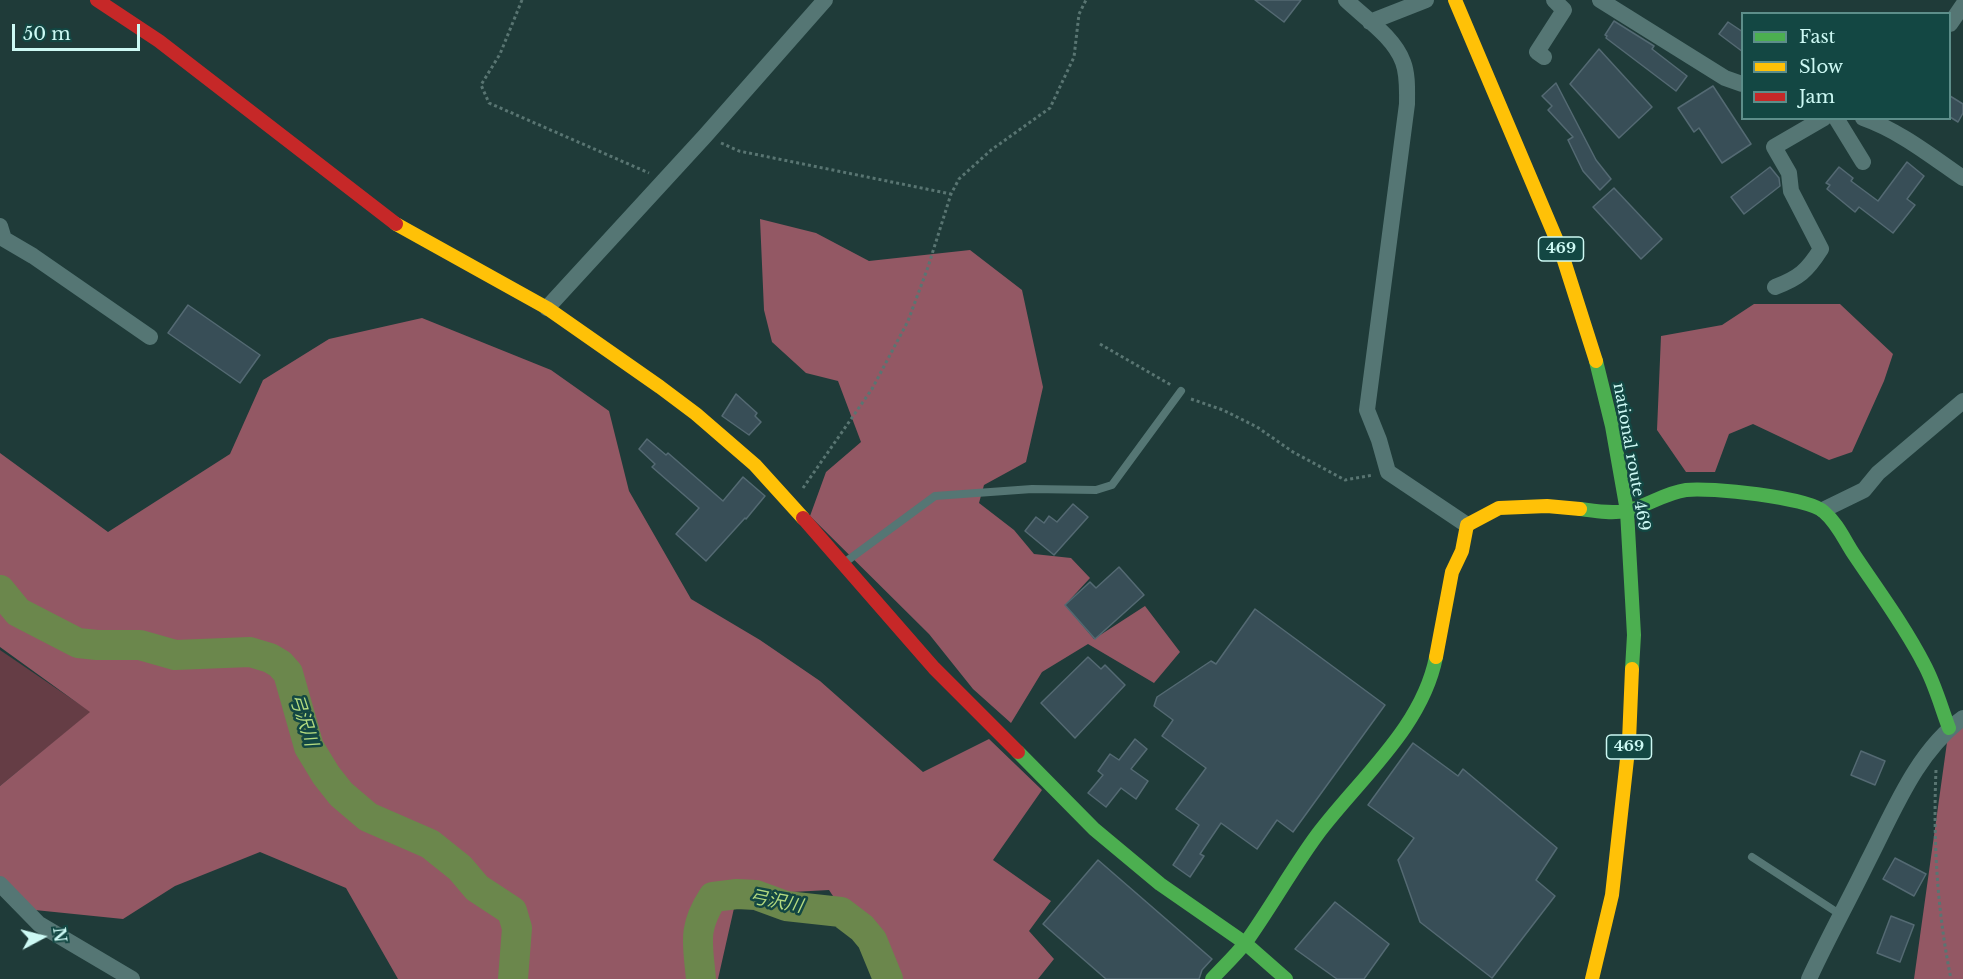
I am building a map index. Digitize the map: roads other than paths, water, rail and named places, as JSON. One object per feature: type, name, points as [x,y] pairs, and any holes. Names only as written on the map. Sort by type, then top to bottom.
[{"type":"main road","points":[[97,0],[159,41],[402,229],[547,308],[696,414],[755,465],[844,563],[934,668],[1094,829],[1160,884],[1245,943],[1286,979]]},
{"type":"main road","name":"national route 469","points":[[1455,0],[1564,259],[1593,347],[1612,426],[1627,511],[1634,635],[1629,741],[1612,895],[1592,979]]},
{"type":"main road","points":[[1212,979],[1245,943],[1297,862],[1328,820],[1398,737],[1418,706],[1434,667],[1452,572],[1462,551],[1467,525],[1499,508],[1547,506],[1608,512],[1627,511],[1663,496],[1686,490],[1745,493],[1785,499],[1823,510],[1843,534],[1925,665],[1949,728]]},
{"type":"street","points":[[547,308],[705,136],[825,0]]},
{"type":"street","points":[[1346,0],[1392,43],[1402,61],[1407,81],[1407,104],[1367,410],[1388,472],[1467,525]]},
{"type":"street","points":[[1370,22],[1426,0]]},
{"type":"street","points":[[1544,57],[1537,52],[1564,10],[1554,0]]},
{"type":"street","points":[[1600,0],[1725,78],[1741,83]]},
{"type":"street","points":[[1951,23],[1963,5]]},
{"type":"street","points":[[1775,287],[1795,279],[1821,249],[1791,191],[1789,173],[1774,147],[1821,120]]},
{"type":"street","points":[[1837,120],[1863,162]]},
{"type":"street","points":[[1881,121],[1963,178]]},
{"type":"street","points":[[0,226],[4,239],[33,256],[150,337]]},
{"type":"street","points":[[1823,510],[1864,490],[1878,473],[1963,401]]},
{"type":"street","points":[[1809,979],[1902,794],[1930,751],[1949,728],[1963,718]]},
{"type":"street","points":[[0,884],[39,924],[132,979]]},
{"type":"lane","points":[[844,563],[935,496],[1032,489],[1096,490],[1112,485],[1181,391]]},
{"type":"lane","points":[[1752,857],[1841,915]]},
{"type":"waterway","name":"弓沢川","points":[[0,590],[18,612],[78,643],[140,645],[175,655],[250,652],[270,658],[280,664],[288,673],[309,747],[341,794],[368,817],[430,844],[460,868],[477,888],[512,911],[517,928],[513,979]]},
{"type":"waterway","name":"弓沢川","points":[[701,979],[698,937],[706,908],[713,897],[737,894],[756,895],[786,906],[841,912],[862,928],[872,940],[888,979]]}]
